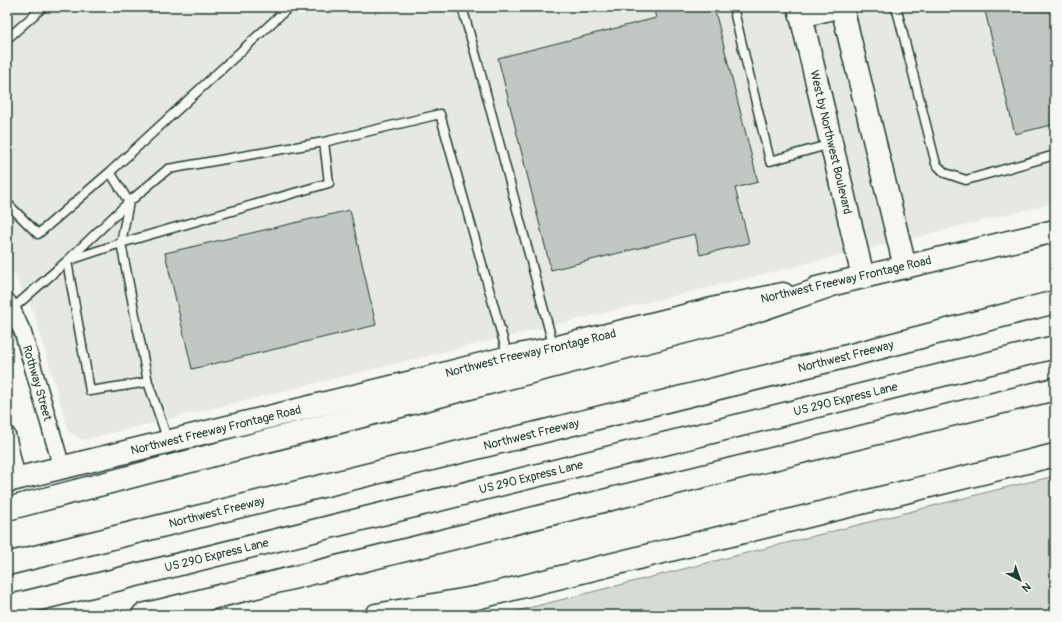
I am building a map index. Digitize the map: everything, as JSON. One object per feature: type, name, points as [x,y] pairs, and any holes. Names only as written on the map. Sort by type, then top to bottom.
[{"type":"main road","points":[[800,12],[837,7]]},
{"type":"main road","points":[[842,7],[905,267]]},
{"type":"main road","name":"West by Northwest Boulevard","points":[[800,12],[864,277]]},
{"type":"main road","name":"Northwest Freeway Frontage Road","points":[[12,480],[416,382],[509,357],[554,348],[725,306],[835,284],[1055,231]]},
{"type":"main road","points":[[7,509],[730,320],[835,284]]},
{"type":"main road","name":"Northwest Freeway","points":[[7,564],[848,356],[1055,302]]},
{"type":"main road","name":"US 290 Express Lane","points":[[7,607],[1055,347]]},
{"type":"main road","points":[[143,615],[1055,390]]},
{"type":"main road","points":[[407,615],[1055,455]]},
{"type":"main road","points":[[376,615],[474,598]]},
{"type":"street","name":"Rothway Street","points":[[9,308],[23,334],[62,468]]},
{"type":"street","points":[[7,435],[12,480]]},
{"type":"lane","points":[[7,39],[43,7]]},
{"type":"lane","points":[[7,203],[38,234],[110,172],[289,7]]},
{"type":"lane","points":[[462,7],[554,348]]},
{"type":"lane","points":[[733,7],[770,161],[831,143]]},
{"type":"lane","points":[[895,7],[900,21],[936,164],[945,173],[966,180],[1055,155]]},
{"type":"lane","points":[[9,308],[68,260],[129,202],[168,169],[324,142],[440,114],[509,357]]},
{"type":"lane","points":[[68,260],[120,243],[329,183],[324,142]]},
{"type":"lane","points":[[110,172],[129,202],[120,243],[148,382],[168,441]]},
{"type":"lane","points":[[68,260],[90,391],[148,382]]},
{"type":"shaded area","points":[[7,7],[368,7],[371,10],[397,13],[410,7],[1055,7],[1055,203],[82,440],[69,432],[34,313],[7,260]]},
{"type":"shaded area","points":[[1055,476],[1055,615],[501,615],[1004,488]]},
{"type":"building","points":[[653,7],[714,7],[758,182],[735,188],[749,243],[700,255],[695,234],[551,270],[498,58],[656,18]]},
{"type":"building","points":[[984,7],[1055,7],[1055,124],[1015,134]]},
{"type":"building","points":[[350,210],[376,325],[192,369],[165,253]]},
{"type":"waterway","points":[[1051,615],[1055,607]]}]
